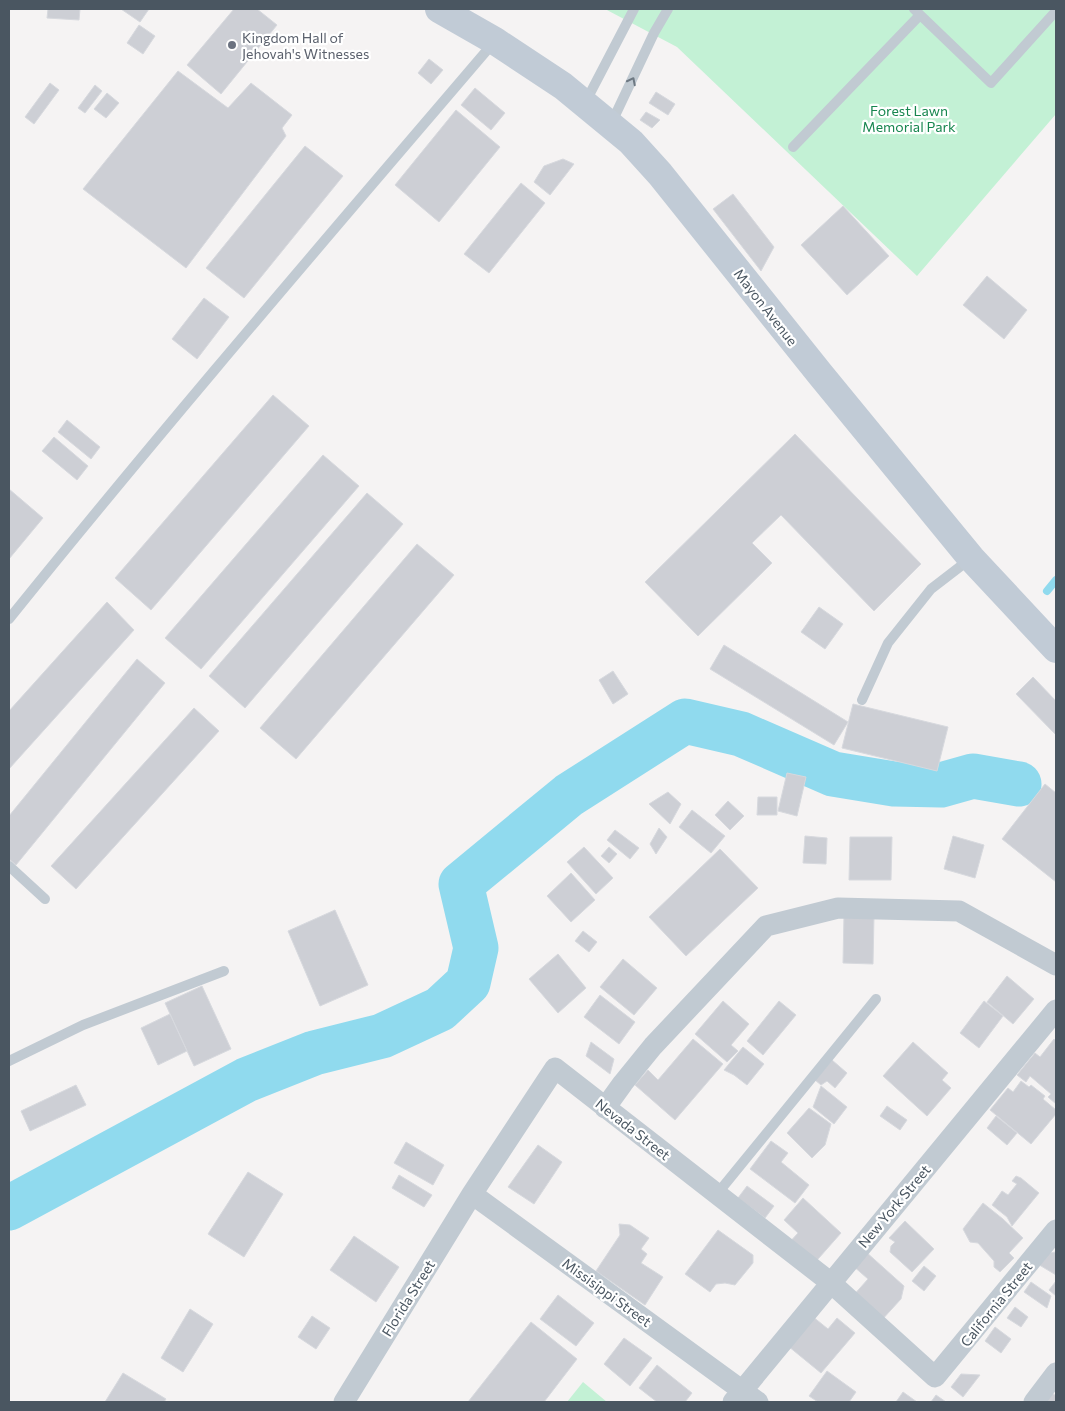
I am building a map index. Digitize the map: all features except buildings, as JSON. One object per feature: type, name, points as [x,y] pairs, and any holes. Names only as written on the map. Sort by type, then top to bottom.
[{"type":"main road","name":"Mayon Avenue","points":[[439,9],[495,41],[556,81],[585,102],[631,142],[660,174],[820,374],[971,558],[1056,649]]},
{"type":"street","points":[[605,1108],[653,1046],[766,926],[838,908],[959,911],[1056,966]]},
{"type":"street","name":"New York Street","points":[[744,1398],[830,1282],[1056,1010]]},
{"type":"street","name":"Nevada Street","points":[[472,1194],[555,1068],[830,1282],[935,1377]]},
{"type":"street","name":"Missisippi Street","points":[[472,1194],[744,1398]]},
{"type":"street","name":"Florida Street","points":[[344,1402],[472,1194]]},
{"type":"street","name":"California Street","points":[[935,1377],[1056,1230]]},
{"type":"street","points":[[1034,1402],[1056,1373]]},
{"type":"lane","points":[[585,102],[634,9]]},
{"type":"lane","points":[[611,124],[654,33],[668,9]]},
{"type":"lane","points":[[794,147],[917,12],[991,83],[1056,11]]},
{"type":"lane","points":[[9,619],[282,290],[495,41]]},
{"type":"lane","points":[[862,700],[888,643],[932,588],[971,558]]},
{"type":"lane","points":[[9,866],[45,899]]},
{"type":"lane","points":[[9,1061],[83,1026],[224,971]]},
{"type":"lane","points":[[717,1194],[876,999]]},
{"type":"green space","name":"Forest Lawn Memorial Park","points":[[605,9],[1056,9],[1056,114],[917,276],[677,47]]},
{"type":"green space","points":[[583,1382],[607,1402],[567,1402]]},
{"type":"waterway","points":[[1047,591],[1056,580]]},
{"type":"waterway","points":[[9,1208],[246,1080],[314,1053],[382,1036],[440,1009],[468,983],[476,948],[461,884],[569,795],[685,721],[741,734],[833,774],[894,784],[941,785],[973,776],[1019,784]]},
{"type":"place","name":"Kingdom Hall of Jehovah's Witnesses","points":[[232,45]]}]
